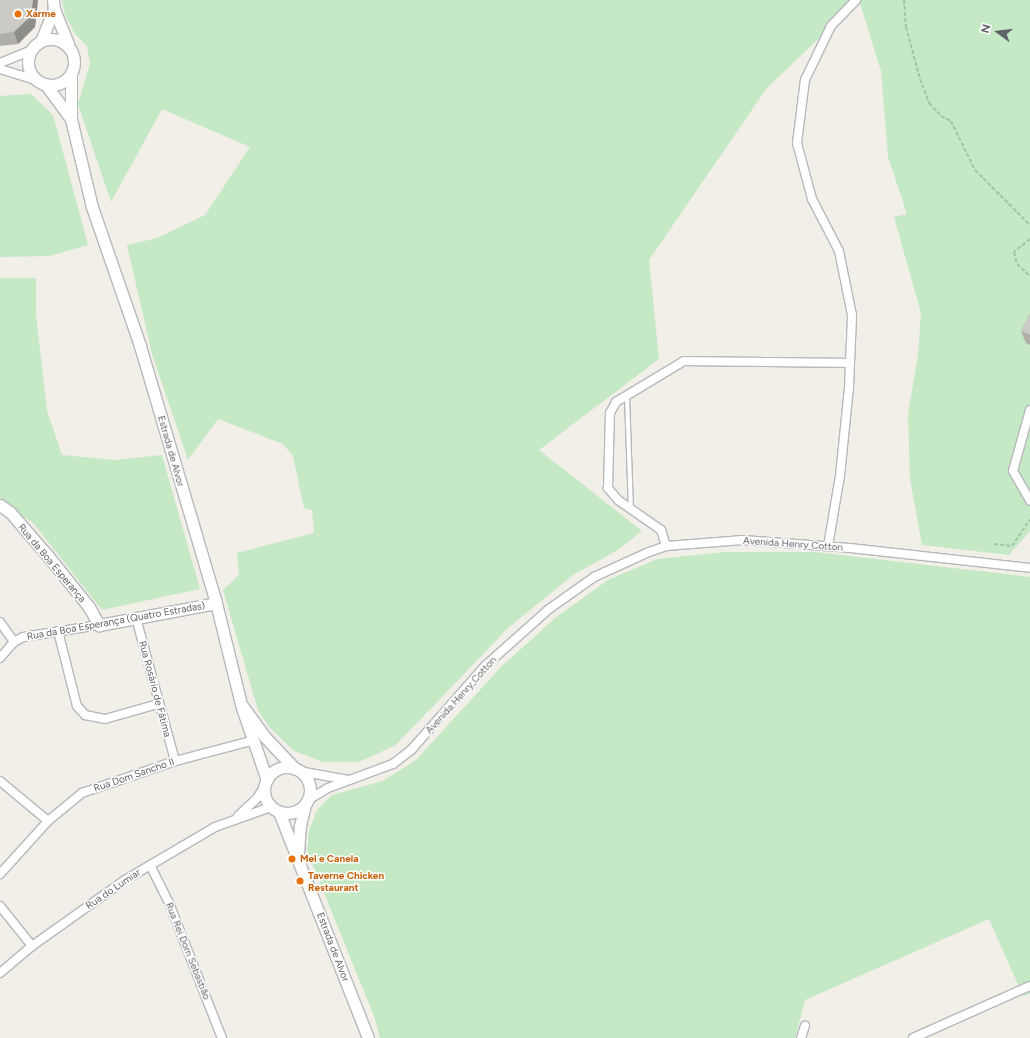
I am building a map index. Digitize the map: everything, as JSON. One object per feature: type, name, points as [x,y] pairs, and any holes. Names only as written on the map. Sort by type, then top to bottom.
[{"type":"street","points":[[828,546],[840,476],[850,363],[852,316],[840,251],[812,199],[797,143],[805,80],[832,26],[856,0]]},
{"type":"street","points":[[0,63],[30,51],[40,41],[53,4]]},
{"type":"street","points":[[53,4],[75,61],[71,74],[71,119]]},
{"type":"street","points":[[40,41],[55,39],[68,44]]},
{"type":"street","points":[[30,51],[29,68],[36,80]]},
{"type":"street","points":[[0,68],[36,80],[46,85],[71,119]]},
{"type":"street","points":[[46,85],[61,83],[71,74]]},
{"type":"street","name":"Estrada de Alvor","points":[[71,119],[92,206],[140,346],[216,603],[251,741],[266,783],[265,794],[275,809],[298,855],[368,1038]]},
{"type":"street","points":[[666,546],[661,530],[618,500],[608,488],[610,412],[616,402],[684,361],[850,363]]},
{"type":"street","points":[[1030,410],[1013,471],[1030,501]]},
{"type":"street","name":"Rua da Boa Esperança","points":[[0,505],[10,512],[48,556],[90,608],[99,625]]},
{"type":"street","name":"Avenida Henry Cotton","points":[[306,802],[328,788],[393,764],[412,749],[485,666],[549,609],[594,577],[631,558],[666,546],[743,540],[828,546],[1030,568]]},
{"type":"street","name":"Rua da Boa Esperança (Quatro Estradas)","points":[[0,658],[14,642],[23,637],[99,625],[216,603]]},
{"type":"street","name":"Rua Rosário de Fátima","points":[[136,618],[158,704],[175,761]]},
{"type":"street","points":[[0,622],[14,642]]},
{"type":"street","points":[[58,631],[77,706],[85,715],[105,719],[158,704]]},
{"type":"street","name":"Estrada de Alvor","points":[[241,704],[265,736],[308,781],[306,802],[300,826],[298,855]]},
{"type":"street","name":"Rua Dom Sancho II","points":[[0,874],[48,821],[82,793],[175,761],[251,741]]},
{"type":"street","points":[[234,819],[257,798],[266,783],[281,768],[351,780]]},
{"type":"street","points":[[0,781],[48,821]]},
{"type":"street","points":[[234,819],[275,809],[294,812],[306,802]]},
{"type":"street","name":"Rua do Lumiar","points":[[0,972],[32,946],[150,865],[234,819]]},
{"type":"street","name":"Rua Rei Dom Sebastião","points":[[150,865],[169,903],[222,1038]]},
{"type":"street","points":[[0,906],[32,946]]},
{"type":"street","points":[[913,1038],[1030,986]]},
{"type":"street","points":[[801,1038],[804,1026]]},
{"type":"lane","points":[[627,396],[631,508]]},
{"type":"path","points":[[904,0],[906,27],[920,79],[929,103],[941,116],[952,121],[975,170],[1030,225]]},
{"type":"path","points":[[1030,239],[1014,252],[1017,264],[1030,276]]},
{"type":"path","points":[[994,544],[1012,546],[1030,519]]},
{"type":"green space","points":[[62,0],[859,0],[767,88],[649,260],[659,359],[539,450],[642,531],[616,551],[573,575],[508,628],[396,745],[359,762],[323,762],[294,751],[270,728],[258,710],[223,590],[239,575],[237,553],[314,533],[312,510],[304,508],[293,456],[283,444],[218,419],[188,460],[152,354],[127,245],[157,238],[205,215],[250,147],[162,109],[111,202],[78,104],[90,64],[87,46],[75,34],[65,15]]},
{"type":"green space","points":[[859,0],[1030,0],[1030,531],[1009,555],[922,545],[910,479],[908,414],[918,355],[921,313],[894,217],[907,214],[888,157],[881,71]]},
{"type":"green space","points":[[31,94],[53,115],[88,245],[49,256],[0,257],[0,96]]},
{"type":"green space","points":[[0,278],[36,278],[36,315],[47,411],[62,455],[115,460],[162,455],[200,589],[102,610],[34,524],[0,500]]},
{"type":"green space","points":[[725,552],[815,552],[1030,577],[1030,994],[1023,996],[989,919],[805,1000],[795,1038],[380,1038],[374,1016],[307,851],[309,831],[317,810],[332,795],[383,781],[416,760],[501,667],[555,618],[608,580],[657,559]]},
{"type":"building","name":"Xarme","points":[[0,0],[33,0],[31,16],[14,32],[0,34]]},
{"type":"building","points":[[1030,313],[1030,335],[1021,331]]},
{"type":"place","name":"Xarme","points":[[18,14]]},
{"type":"place","name":"Mel e Canela","points":[[292,859]]},
{"type":"place","name":"Taverne Chicken Restaurant","points":[[300,881]]}]
